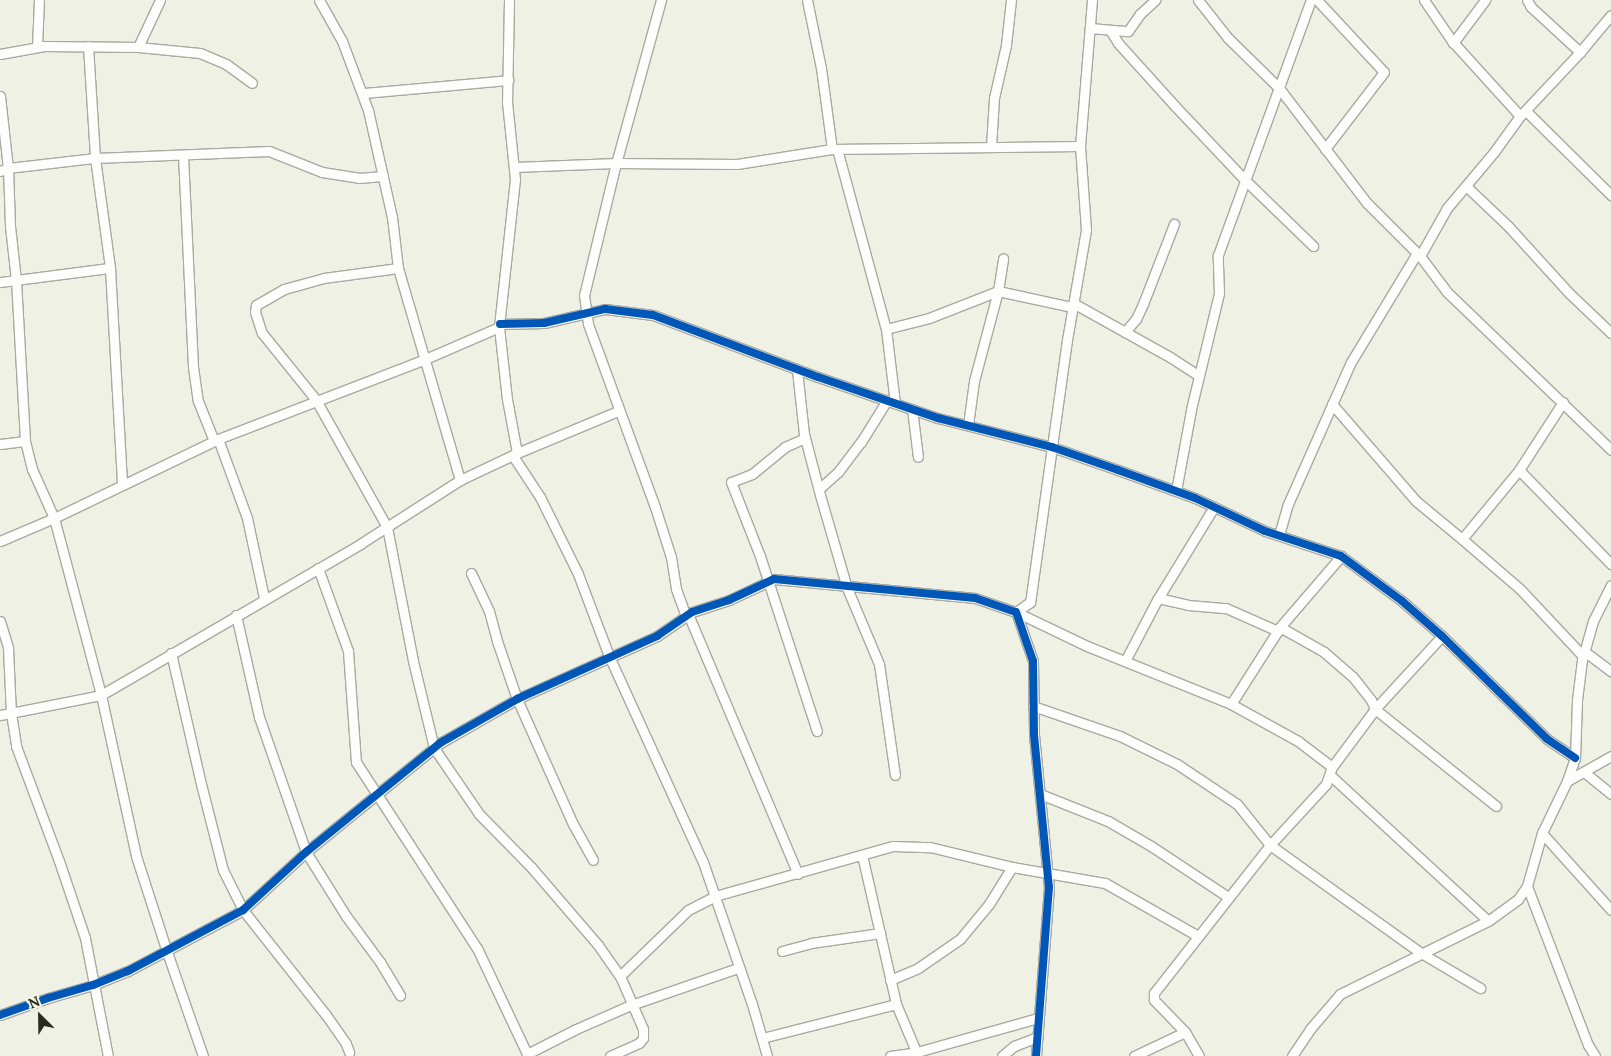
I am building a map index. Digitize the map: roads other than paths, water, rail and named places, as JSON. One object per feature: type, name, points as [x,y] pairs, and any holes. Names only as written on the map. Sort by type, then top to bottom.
[{"type":"street","points":[[37,48],[38,0]]},
{"type":"street","points":[[138,47],[160,0]]},
{"type":"street","points":[[319,0],[342,41],[363,93],[392,217],[398,268],[460,480]]},
{"type":"street","points":[[509,0],[507,102],[514,167],[512,219],[499,325],[515,454],[540,497],[578,574],[609,656],[703,862],[752,1004],[767,1056]]},
{"type":"street","points":[[662,0],[616,163],[584,295],[586,312],[588,324],[618,412],[655,508],[671,557],[676,589],[798,874]]},
{"type":"street","points":[[806,0],[821,68],[834,149],[886,329],[891,402],[838,472],[819,489]]},
{"type":"street","points":[[990,147],[994,98],[1006,45],[1011,0]]},
{"type":"street","points":[[1016,612],[1030,602],[1073,305],[1086,230],[1080,146],[1092,0]]},
{"type":"street","points":[[1090,28],[1128,31],[1140,14],[1155,0]]},
{"type":"street","points":[[1198,0],[1228,38],[1279,88],[1367,203],[1418,255],[1447,292],[1611,450]]},
{"type":"street","points":[[1176,491],[1198,375],[1219,293],[1218,255],[1311,0]]},
{"type":"street","points":[[1317,0],[1384,72],[1325,149]]},
{"type":"street","points":[[1424,0],[1453,43],[1523,113],[1611,195]]},
{"type":"street","points":[[1453,43],[1485,0]]},
{"type":"street","points":[[1527,0],[1580,52]]},
{"type":"street","points":[[1279,535],[1288,504],[1351,362],[1447,208],[1494,152],[1523,113],[1580,52],[1611,15]]},
{"type":"street","points":[[1110,30],[1118,43],[1245,180],[1313,246]]},
{"type":"street","points":[[88,46],[95,158],[110,268],[122,485]]},
{"type":"street","points":[[0,54],[37,48],[88,46],[138,47],[200,53],[226,64],[252,83]]},
{"type":"street","points":[[363,93],[508,80]]},
{"type":"street","points":[[0,96],[4,170],[16,280],[25,441],[32,469],[54,518],[101,695],[136,856],[203,1056]]},
{"type":"street","points":[[514,167],[616,163],[737,164],[834,149],[1080,146]]},
{"type":"street","points":[[4,170],[95,158],[269,151],[322,172],[359,178],[383,176]]},
{"type":"street","points":[[183,155],[193,368],[198,402],[216,440],[247,518],[264,598]]},
{"type":"street","points":[[1466,186],[1508,226],[1569,293],[1611,333]]},
{"type":"street","points":[[1125,332],[1136,319],[1143,304],[1174,224]]},
{"type":"street","points":[[968,425],[974,380],[998,291],[1003,258]]},
{"type":"street","points":[[0,282],[110,268]]},
{"type":"street","points":[[398,268],[324,278],[284,289],[256,305],[255,312],[262,333],[316,400],[387,527],[413,661],[434,748],[479,814],[531,867],[598,945],[620,976],[643,1030],[643,1038],[639,1043],[610,1056]]},
{"type":"street","points":[[886,329],[929,318],[998,291],[1073,305],[1125,332],[1198,375]]},
{"type":"street","points":[[0,541],[54,518],[216,440],[425,359],[499,325],[544,322],[605,309],[653,315],[797,370],[912,409],[1052,447],[1176,491],[1266,531],[1341,556],[1402,601],[1442,636],[1547,739],[1574,758]]},
{"type":"street","points":[[797,370],[805,438],[846,588],[879,664],[895,775]]},
{"type":"street","points":[[1462,539],[1520,470],[1563,402]]},
{"type":"street","points":[[1332,404],[1416,501],[1520,590],[1583,653],[1611,671]]},
{"type":"street","points":[[912,409],[918,457]]},
{"type":"street","points":[[0,715],[101,695],[387,527],[460,480],[515,454],[618,412]]},
{"type":"street","points":[[805,438],[785,447],[752,474],[731,482],[768,582],[817,731]]},
{"type":"street","points":[[0,444],[25,441]]},
{"type":"street","points":[[1520,470],[1611,564]]},
{"type":"street","points":[[1125,661],[1158,598],[1214,507]]},
{"type":"street","points":[[1231,704],[1279,628],[1341,556]]},
{"type":"street","points":[[318,568],[348,651],[356,762],[378,792],[477,948],[527,1055],[576,1028],[631,1005],[738,968]]},
{"type":"street","points":[[471,573],[489,611],[517,700],[573,824],[593,860]]},
{"type":"street","points":[[0,1015],[93,985],[167,952],[243,910],[306,852],[434,748],[517,700],[609,656],[657,636],[687,615],[729,600],[774,580],[846,588],[975,598],[1016,612],[1087,646],[1231,704],[1298,741],[1488,920]]},
{"type":"street","points":[[1292,1056],[1310,1029],[1340,994],[1488,920],[1518,899],[1527,886],[1542,833],[1567,781],[1574,758],[1577,700],[1583,653],[1593,621],[1611,585]]},
{"type":"street","points":[[1158,598],[1188,604],[1226,608],[1279,628],[1324,652],[1353,677],[1371,700],[1375,709],[1496,806]]},
{"type":"street","points":[[1016,612],[1032,661],[1033,706],[1049,887],[1036,1056]]},
{"type":"street","points":[[236,615],[260,717],[306,852],[400,995]]},
{"type":"street","points":[[0,621],[8,648],[11,714],[16,746],[59,861],[84,938],[108,1056]]},
{"type":"street","points":[[1199,1056],[1185,1032],[1154,1000],[1154,993],[1270,845],[1326,784],[1331,771],[1375,709],[1442,636]]},
{"type":"street","points":[[171,653],[223,870],[243,910],[326,1015],[346,1044],[349,1052]]},
{"type":"street","points":[[1033,706],[1120,736],[1177,764],[1237,804],[1270,845],[1421,953],[1480,988]]},
{"type":"street","points":[[1567,781],[1611,756]]},
{"type":"street","points":[[1584,772],[1611,794]]},
{"type":"street","points":[[1040,794],[1108,821],[1151,846],[1228,897]]},
{"type":"street","points":[[1542,833],[1611,910]]},
{"type":"street","points":[[620,976],[688,910],[715,896],[893,846],[930,847],[1012,866],[1105,883],[1198,936]]},
{"type":"street","points":[[862,855],[896,1004],[918,1054]]},
{"type":"street","points":[[890,980],[918,968],[960,939],[989,904],[1012,866]]},
{"type":"street","points":[[1527,886],[1588,1044],[1595,1056]]},
{"type":"street","points":[[782,951],[811,943],[880,933]]},
{"type":"street","points":[[762,1038],[896,1004]]},
{"type":"street","points":[[890,1056],[918,1054],[1038,1018]]},
{"type":"street","points":[[1134,1056],[1185,1032]]},
{"type":"street","points":[[1002,1056],[1014,1046],[1037,1037]]}]
